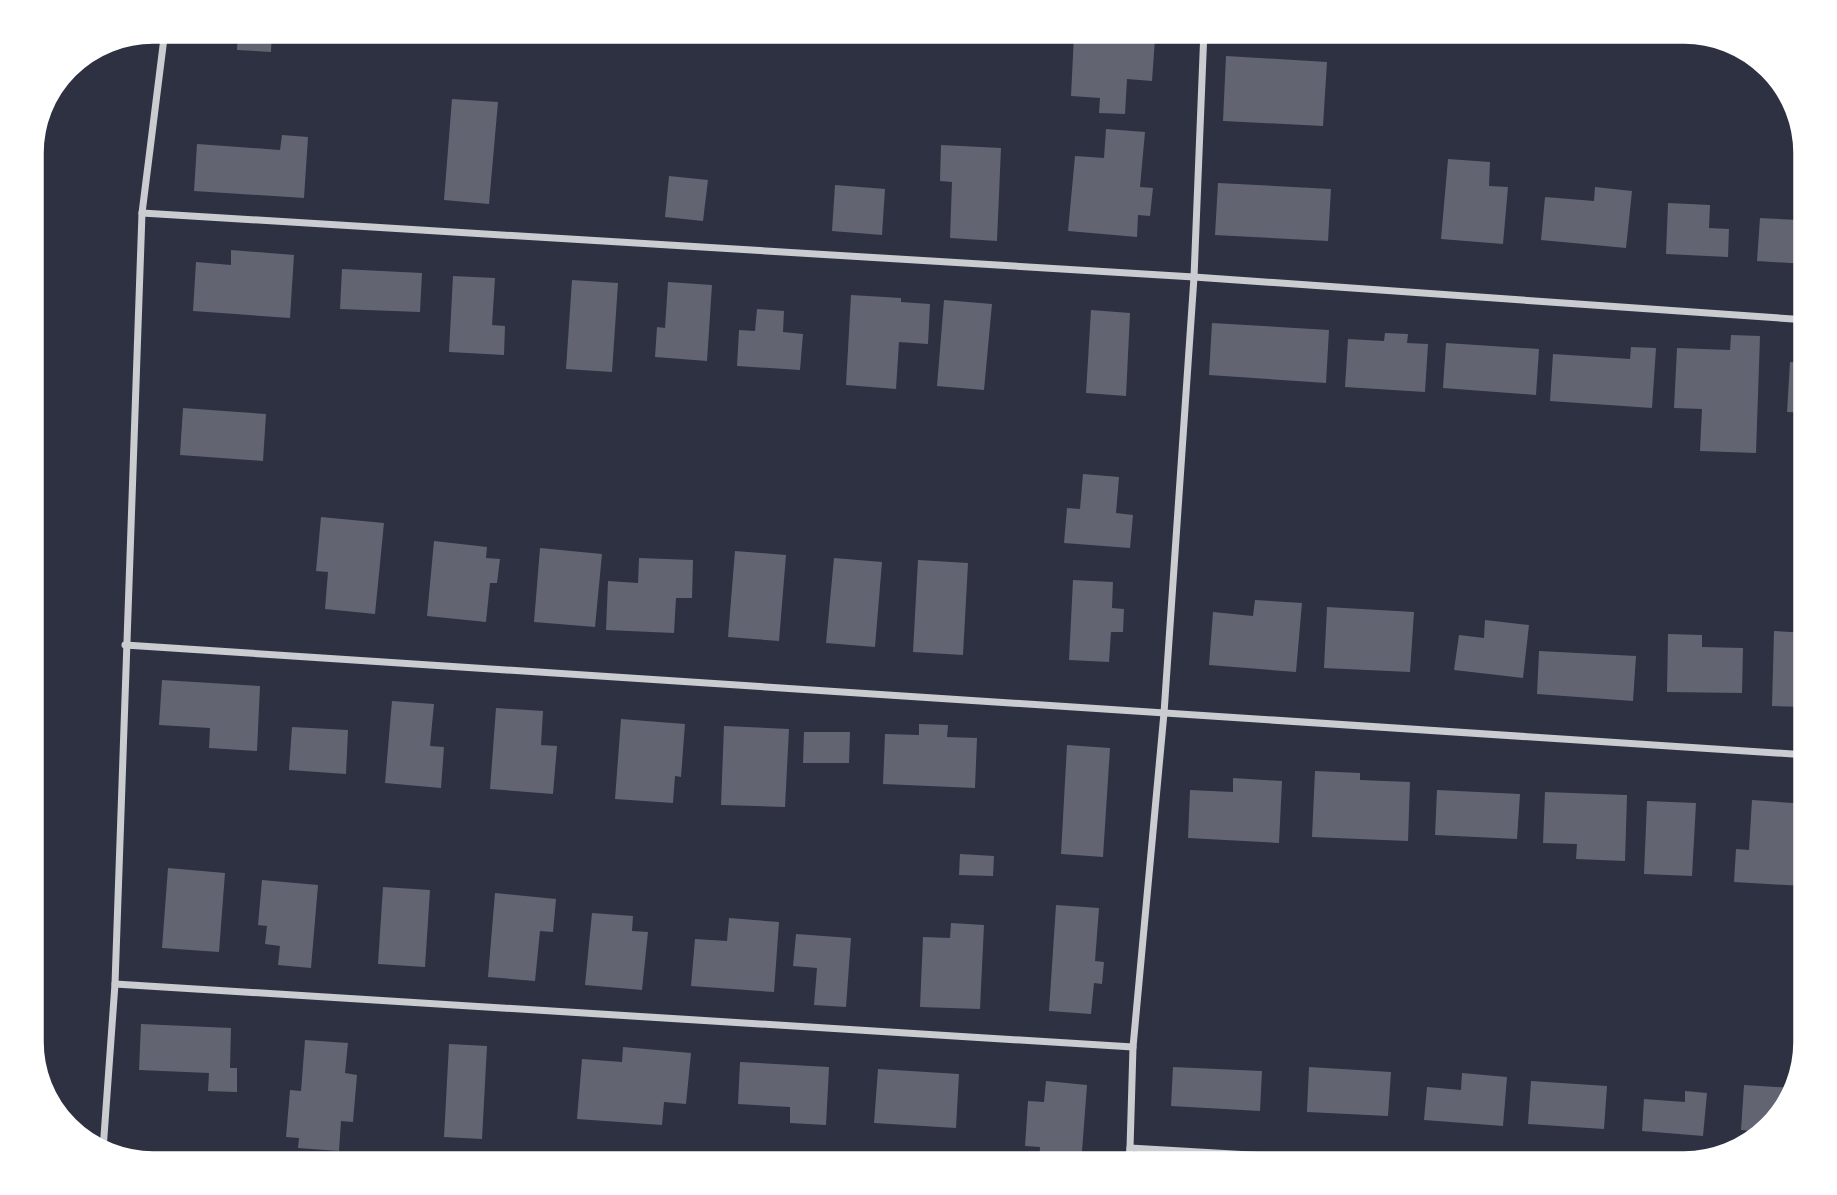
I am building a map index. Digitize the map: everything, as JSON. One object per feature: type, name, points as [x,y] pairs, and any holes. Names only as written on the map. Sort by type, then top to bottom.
[{"type":"street","points":[[104,1142],[114,984],[142,214],[164,42]]},
{"type":"street","points":[[1129,1153],[1133,1047],[1164,713],[1194,277],[1204,42]]},
{"type":"street","points":[[142,214],[1194,277],[1795,319]]},
{"type":"street","points":[[125,645],[1795,754]]},
{"type":"street","points":[[114,984],[1133,1047]]},
{"type":"street","points":[[1130,1147],[1229,1153]]},
{"type":"building","points":[[237,42],[271,42],[271,52],[237,50]]},
{"type":"building","points":[[1074,42],[1155,42],[1152,81],[1127,79],[1125,114],[1099,113],[1100,98],[1071,96]]},
{"type":"building","points":[[1226,56],[1327,62],[1323,126],[1223,121]]},
{"type":"building","points":[[452,99],[498,102],[489,204],[444,200]]},
{"type":"building","points":[[1106,129],[1145,132],[1140,187],[1153,188],[1150,216],[1138,215],[1137,237],[1068,231],[1075,156],[1104,158]]},
{"type":"building","points":[[282,135],[308,137],[304,198],[194,191],[197,144],[280,150]]},
{"type":"building","points":[[941,145],[1001,148],[997,241],[950,238],[952,182],[940,181]]},
{"type":"building","points":[[1448,159],[1490,162],[1489,186],[1508,187],[1503,244],[1441,239]]},
{"type":"building","points":[[669,176],[708,180],[703,221],[665,217]]},
{"type":"building","points":[[1218,183],[1331,189],[1328,241],[1215,235]]},
{"type":"building","points":[[835,185],[885,189],[882,235],[832,231]]},
{"type":"building","points":[[1595,187],[1632,191],[1626,248],[1541,240],[1545,197],[1594,201]]},
{"type":"building","points":[[1668,203],[1710,205],[1709,228],[1729,229],[1728,257],[1666,254]]},
{"type":"building","points":[[1760,218],[1795,220],[1795,263],[1757,261]]},
{"type":"building","points":[[231,250],[294,255],[290,318],[193,311],[196,262],[231,265]]},
{"type":"building","points":[[342,269],[422,273],[420,312],[340,309]]},
{"type":"building","points":[[453,276],[495,278],[492,325],[505,326],[504,355],[449,352]]},
{"type":"building","points":[[572,280],[618,283],[612,372],[566,369]]},
{"type":"building","points":[[668,282],[712,285],[707,361],[655,357],[657,327],[665,328]]},
{"type":"building","points":[[851,295],[901,298],[901,302],[930,304],[928,344],[899,342],[896,389],[846,385]]},
{"type":"building","points":[[944,300],[992,304],[984,390],[937,386]]},
{"type":"building","points":[[757,309],[784,311],[783,332],[803,334],[800,370],[737,366],[739,330],[755,331]]},
{"type":"building","points":[[1091,310],[1130,313],[1126,396],[1086,393]]},
{"type":"building","points":[[1212,323],[1329,330],[1326,383],[1209,375]]},
{"type":"building","points":[[1385,333],[1408,334],[1407,343],[1428,344],[1425,392],[1345,387],[1348,339],[1384,341]]},
{"type":"building","points":[[1731,335],[1760,336],[1756,453],[1700,451],[1702,409],[1674,408],[1677,348],[1730,350]]},
{"type":"building","points":[[1446,343],[1539,349],[1536,395],[1443,388]]},
{"type":"building","points":[[1631,347],[1656,348],[1652,408],[1550,401],[1553,354],[1630,359]]},
{"type":"building","points":[[1790,362],[1795,362],[1795,412],[1787,412]]},
{"type":"building","points":[[183,408],[266,414],[263,461],[180,455]]},
{"type":"building","points":[[1083,474],[1119,477],[1116,513],[1133,515],[1130,548],[1064,543],[1067,508],[1080,509]]},
{"type":"building","points":[[321,517],[384,523],[375,614],[325,609],[328,572],[316,571]]},
{"type":"building","points":[[434,541],[487,547],[486,558],[500,559],[497,583],[490,583],[486,622],[427,616]]},
{"type":"building","points":[[540,548],[602,554],[595,627],[534,622]]},
{"type":"building","points":[[735,551],[786,555],[779,641],[728,637]]},
{"type":"building","points":[[639,558],[693,560],[692,598],[676,598],[674,633],[606,630],[608,581],[638,583]]},
{"type":"building","points":[[834,558],[882,562],[875,647],[826,643]]},
{"type":"building","points":[[918,560],[968,563],[963,655],[913,652]]},
{"type":"building","points":[[1073,580],[1113,582],[1112,608],[1124,609],[1123,632],[1111,632],[1109,662],[1069,660]]},
{"type":"building","points":[[1255,600],[1302,603],[1296,672],[1209,665],[1213,612],[1253,616]]},
{"type":"building","points":[[1327,607],[1414,612],[1410,672],[1324,668]]},
{"type":"building","points":[[1485,620],[1529,625],[1523,678],[1454,670],[1459,635],[1484,638]]},
{"type":"building","points":[[1774,631],[1795,632],[1795,707],[1772,706]]},
{"type":"building","points":[[1668,634],[1702,635],[1702,647],[1743,648],[1742,693],[1667,692]]},
{"type":"building","points":[[1539,651],[1636,656],[1633,701],[1537,694]]},
{"type":"building","points":[[162,680],[260,686],[257,751],[209,748],[210,728],[159,725]]},
{"type":"building","points":[[392,701],[434,704],[430,746],[444,747],[441,788],[385,783]]},
{"type":"building","points":[[496,708],[543,711],[541,745],[557,746],[553,794],[490,789]]},
{"type":"building","points":[[621,719],[685,724],[681,777],[675,776],[673,803],[615,799]]},
{"type":"building","points":[[919,724],[948,725],[947,737],[977,738],[975,788],[883,784],[885,734],[919,735]]},
{"type":"building","points":[[724,726],[789,729],[785,807],[721,805]]},
{"type":"building","points":[[292,727],[348,730],[346,774],[289,770]]},
{"type":"building","points":[[804,732],[850,732],[849,763],[803,763]]},
{"type":"building","points":[[1067,745],[1110,748],[1103,857],[1061,854]]},
{"type":"building","points":[[1315,771],[1360,773],[1360,780],[1410,782],[1408,841],[1312,837]]},
{"type":"building","points":[[1233,778],[1282,781],[1279,843],[1188,838],[1190,790],[1233,792]]},
{"type":"building","points":[[1437,790],[1520,794],[1517,839],[1435,835]]},
{"type":"building","points":[[1545,792],[1627,795],[1625,861],[1576,859],[1577,844],[1543,843]]},
{"type":"building","points":[[1752,800],[1795,803],[1795,886],[1734,882],[1736,849],[1749,850]]},
{"type":"building","points":[[1647,801],[1696,803],[1692,876],[1644,874]]},
{"type":"building","points":[[960,854],[994,856],[993,876],[959,875]]},
{"type":"building","points":[[168,868],[225,873],[219,952],[162,948]]},
{"type":"building","points":[[262,880],[318,885],[311,968],[278,965],[280,946],[265,944],[267,926],[258,925]]},
{"type":"building","points":[[383,887],[430,890],[425,967],[378,964]]},
{"type":"building","points":[[495,893],[556,899],[553,932],[540,931],[535,981],[488,977]]},
{"type":"building","points":[[1056,905],[1099,908],[1095,961],[1104,962],[1102,984],[1094,983],[1091,1014],[1049,1011]]},
{"type":"building","points":[[592,913],[633,916],[632,931],[648,932],[642,990],[585,985]]},
{"type":"building","points":[[729,918],[779,922],[774,992],[691,986],[695,939],[727,941]]},
{"type":"building","points":[[951,923],[984,925],[980,1009],[920,1007],[923,937],[950,938]]},
{"type":"building","points":[[796,934],[851,938],[846,1007],[814,1005],[817,968],[793,966]]},
{"type":"building","points":[[141,1024],[231,1028],[230,1068],[237,1068],[237,1092],[208,1091],[209,1073],[139,1070]]},
{"type":"building","points":[[305,1040],[348,1043],[345,1073],[357,1075],[353,1122],[341,1121],[339,1151],[298,1148],[299,1138],[286,1137],[290,1090],[301,1091]]},
{"type":"building","points":[[449,1044],[487,1046],[482,1139],[444,1137]]},
{"type":"building","points":[[623,1047],[691,1053],[686,1104],[664,1102],[662,1125],[577,1119],[582,1059],[622,1062]]},
{"type":"building","points":[[740,1062],[829,1067],[826,1125],[790,1123],[790,1107],[738,1104]]},
{"type":"building","points":[[1173,1067],[1262,1071],[1260,1111],[1171,1106]]},
{"type":"building","points":[[1309,1067],[1391,1072],[1388,1116],[1307,1112]]},
{"type":"building","points":[[878,1069],[959,1074],[956,1128],[874,1123]]},
{"type":"building","points":[[1462,1073],[1507,1077],[1503,1126],[1424,1120],[1427,1087],[1461,1090]]},
{"type":"building","points":[[1046,1081],[1087,1085],[1082,1153],[1040,1153],[1040,1147],[1025,1146],[1028,1101],[1044,1102]]},
{"type":"building","points":[[1531,1081],[1607,1086],[1604,1129],[1528,1124]]},
{"type":"building","points":[[1744,1085],[1785,1088],[1776,1104],[1757,1125],[1749,1131],[1741,1130]]},
{"type":"building","points":[[1685,1091],[1707,1093],[1703,1136],[1642,1131],[1644,1099],[1685,1102]]}]
